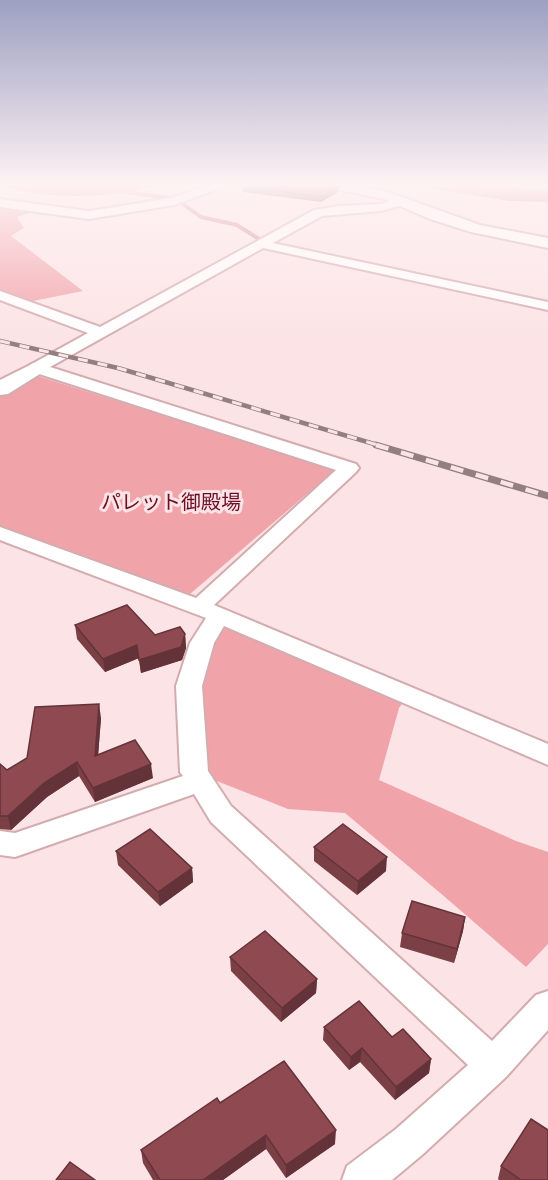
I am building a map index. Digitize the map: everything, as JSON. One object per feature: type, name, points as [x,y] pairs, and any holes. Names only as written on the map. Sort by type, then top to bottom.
[{"type":"street","points":[[0,389],[272,238]]},
{"type":"street","points":[[523,238],[548,243]]},
{"type":"street","points":[[261,244],[548,306]]},
{"type":"street","points":[[0,295],[100,332]]},
{"type":"street","points":[[36,368],[349,468],[209,611],[189,686],[195,772],[220,814],[493,1065]]},
{"type":"street","points":[[0,533],[209,611],[548,755]]},
{"type":"street","points":[[0,843],[15,845],[200,781]]},
{"type":"street","points":[[361,1180],[409,1142],[493,1065],[548,1006]]},
{"type":"green space","points":[[0,238],[14,238],[83,291],[28,302],[0,292]]},
{"type":"green space","name":"パレット御殿場","points":[[25,372],[335,470],[190,594],[0,528],[0,387]]},
{"type":"green space","points":[[219,616],[408,695],[399,708],[379,780],[516,841],[548,852],[548,944],[526,967],[345,813],[288,809],[194,772],[195,667]]},
{"type":"building","points":[[127,605],[155,635],[180,627],[185,634],[181,647],[139,660],[137,645],[103,659],[75,625]]},
{"type":"building","points":[[99,704],[95,756],[135,740],[151,764],[93,788],[77,762],[44,783],[8,816],[0,816],[0,764],[7,770],[27,758],[35,707]]},
{"type":"building","points":[[343,824],[387,857],[358,881],[314,847]]},
{"type":"building","points":[[150,829],[192,868],[158,892],[116,851]]},
{"type":"building","points":[[412,901],[465,917],[457,949],[402,933]]},
{"type":"building","points":[[265,931],[317,979],[282,1008],[230,957]]},
{"type":"building","points":[[359,1001],[392,1037],[403,1029],[431,1059],[396,1087],[362,1048],[351,1057],[324,1027]]},
{"type":"building","points":[[284,1061],[336,1130],[286,1165],[266,1135],[203,1180],[160,1180],[141,1150],[217,1098],[220,1103]]},
{"type":"building","points":[[531,1119],[548,1130],[548,1180],[521,1180],[501,1166]]},
{"type":"building","points":[[70,1162],[95,1180],[56,1180]]},
{"type":"waterway","points":[[257,238],[262,241]]},
{"type":"railway","points":[[0,341],[118,368],[381,446]]},
{"type":"railway","points":[[376,445],[548,496]]}]
